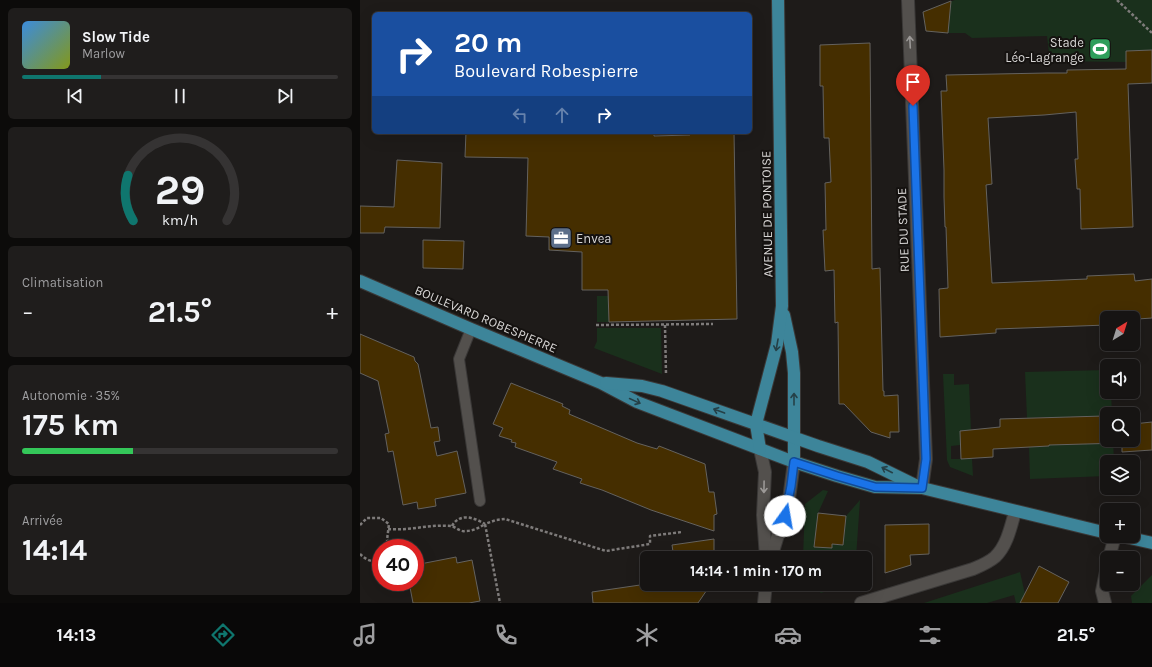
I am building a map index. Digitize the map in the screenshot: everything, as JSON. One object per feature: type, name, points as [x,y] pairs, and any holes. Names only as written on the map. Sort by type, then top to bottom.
[{"type":"main road","name":"AVENUE DE PONTOISE","points":[[756,424],[776,350],[782,306],[778,0]]},
{"type":"main road","name":"BOULEVARD ROBESPIERRE","points":[[360,281],[601,383],[637,402],[794,462],[875,487],[922,488]]},
{"type":"main road","points":[[782,306],[792,352],[794,372],[794,462]]},
{"type":"main road","name":"BOULEVARD ROBESPIERRE","points":[[601,383],[642,386],[662,391],[794,438],[868,462],[922,488],[1015,512],[1100,531]]},
{"type":"main road","points":[[756,424],[760,449]]},
{"type":"main road","points":[[1140,541],[1152,544]]},
{"type":"street","name":"RUE DU STADE","points":[[908,0],[926,459],[922,488]]},
{"type":"street","points":[[760,449],[765,472],[763,515],[766,551]]},
{"type":"street","points":[[773,551],[785,516],[794,462]]},
{"type":"street","points":[[861,603],[973,569],[986,563],[996,556],[1003,545],[1015,512]]},
{"type":"street","points":[[764,603],[765,591]]},
{"type":"street","points":[[1102,591],[1105,603]]},
{"type":"lane","points":[[471,329],[459,359],[480,500]]},
{"type":"path","points":[[1117,0],[1152,33]]},
{"type":"path","points":[[596,325],[713,324]]},
{"type":"path","points":[[665,325],[666,375]]},
{"type":"path","points":[[360,525],[367,518],[381,518],[389,524],[387,539]]},
{"type":"path","points":[[452,526],[454,523],[464,518],[474,518],[485,524]]},
{"type":"path","points":[[388,529],[396,530],[419,527],[452,526],[463,532],[478,529],[485,524],[496,520],[505,519],[606,551],[650,544],[650,536],[682,532]]},
{"type":"path","points":[[485,524],[500,603]]},
{"type":"path","points":[[360,554],[366,560],[372,561]]},
{"type":"green space","name":"Stade Léo-Lagrange","points":[[955,0],[1152,0],[1152,83],[1128,84],[1126,62],[1050,61],[1047,36],[972,38],[965,33],[926,31],[923,12]]},
{"type":"green space","points":[[597,296],[608,296],[609,322],[597,322]]},
{"type":"green space","points":[[597,328],[661,328],[662,374],[594,348],[597,341]]},
{"type":"green space","points":[[1100,370],[1100,399],[1111,399],[1112,407],[1100,407],[1100,416],[1063,417],[1064,445],[1100,443],[1100,447],[1113,447],[1114,455],[1100,455],[1100,476],[1030,479],[1029,447],[1049,446],[1048,417],[1027,418],[1025,372]]},
{"type":"green space","points":[[943,374],[954,374],[954,385],[969,384],[971,430],[960,431],[960,445],[951,446],[951,459],[972,459],[973,476],[950,467],[947,460]]},
{"type":"green space","points":[[823,490],[828,491],[818,513],[814,546],[831,548],[832,544],[843,545],[846,516],[860,500],[856,551],[803,551],[805,504]]},
{"type":"green space","points":[[1020,572],[1027,603],[1016,603],[1014,595],[987,603],[924,603]]},
{"type":"green space","points":[[1152,575],[1152,603],[1132,603],[1131,596],[1136,591],[1140,591],[1140,587]]},
{"type":"building","points":[[951,1],[948,33],[926,31],[923,12]]},
{"type":"building","points":[[870,43],[872,269],[880,268],[884,396],[898,395],[899,432],[890,432],[890,438],[871,432],[844,404],[839,404],[838,322],[835,323],[834,270],[825,271],[823,230],[826,230],[825,183],[831,182],[829,138],[824,138],[823,86],[820,86],[820,45]]},
{"type":"building","points":[[1152,50],[1152,83],[1128,84],[1133,227],[1081,229],[1080,189],[1077,189],[1075,159],[1078,159],[1076,112],[988,118],[992,184],[986,185],[992,283],[1087,279],[1087,276],[1134,274],[1135,281],[1152,279],[1152,318],[1140,319],[1140,311],[1100,311],[1100,325],[996,329],[996,333],[940,337],[939,289],[948,288],[941,91],[947,91],[946,75],[1067,73],[1067,70],[1126,69],[1126,51]]},
{"type":"building","points":[[466,134],[654,134],[654,136],[734,134],[737,319],[609,322],[608,290],[582,290],[582,252],[549,250],[549,237],[526,236],[528,158],[465,157]]},
{"type":"building","points":[[397,160],[442,163],[440,228],[385,227],[384,233],[360,233],[360,206],[394,207]]},
{"type":"building","points":[[423,240],[464,241],[463,269],[423,268]]},
{"type":"building","points":[[360,334],[414,357],[418,364],[431,428],[438,427],[440,441],[434,442],[437,456],[457,451],[466,493],[435,499],[436,506],[418,509],[417,502],[403,505],[393,451],[388,452],[385,434],[389,433],[378,381],[360,373]]},
{"type":"building","points":[[511,383],[563,404],[562,406],[570,410],[569,414],[637,443],[657,449],[659,446],[705,464],[709,492],[714,492],[717,514],[714,515],[714,531],[651,510],[602,490],[580,483],[582,479],[553,469],[557,462],[515,447],[516,443],[511,442],[512,440],[499,436],[503,428],[493,424]]},
{"type":"building","points":[[1100,416],[1100,444],[993,449],[993,457],[961,459],[960,431],[1000,427],[1000,419]]},
{"type":"building","points":[[1152,422],[1152,450],[1122,452],[1122,447],[1140,447],[1140,423]]},
{"type":"building","points":[[818,513],[846,516],[843,545],[832,544],[832,548],[814,547]]},
{"type":"building","points":[[929,524],[929,554],[910,555],[911,565],[885,573],[885,525]]},
{"type":"building","points":[[714,539],[714,551],[673,551],[672,545]]},
{"type":"building","points":[[456,557],[457,563],[472,560],[480,601],[469,603],[413,603],[411,591],[424,591],[424,563]]},
{"type":"building","points":[[1039,566],[1069,582],[1058,603],[1020,603]]},
{"type":"building","points":[[640,585],[640,591],[706,591],[698,603],[593,603],[592,592]]},
{"type":"place","name":"Stade Léo-Lagrange","points":[[1100,49]]},
{"type":"place","name":"Envea","points":[[561,238]]},
{"type":"route","points":[[785,516],[794,462],[875,487],[922,488],[926,459],[913,106]]}]
